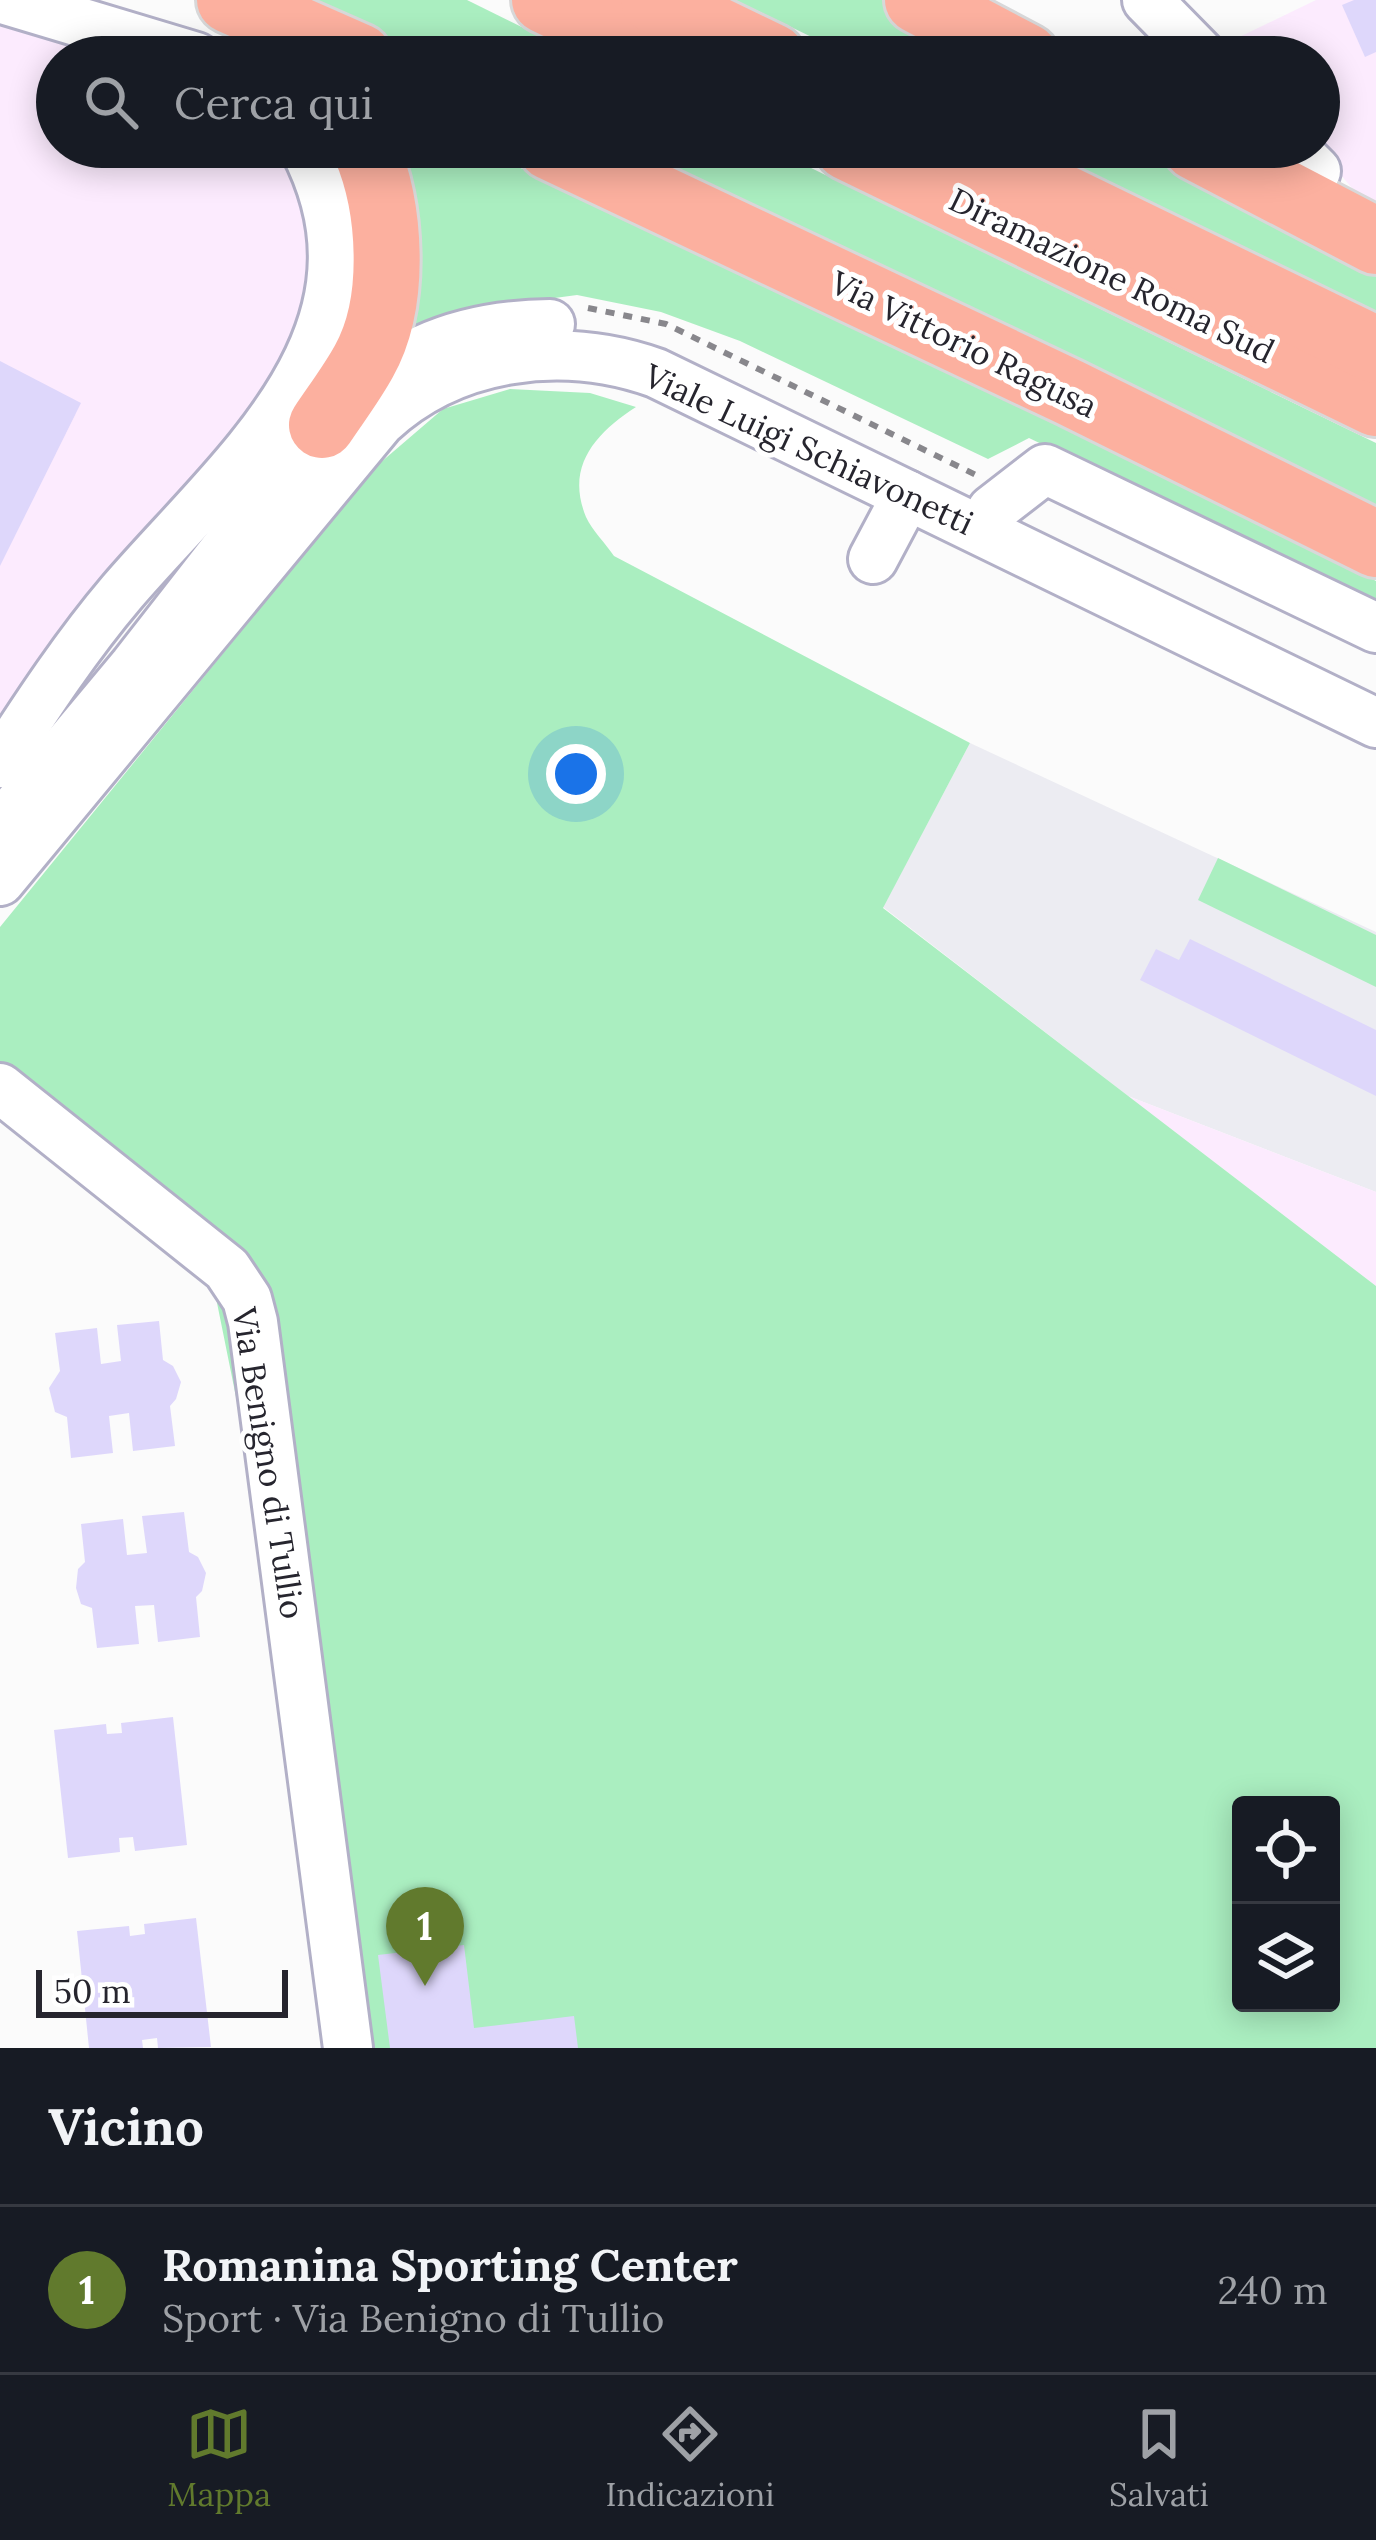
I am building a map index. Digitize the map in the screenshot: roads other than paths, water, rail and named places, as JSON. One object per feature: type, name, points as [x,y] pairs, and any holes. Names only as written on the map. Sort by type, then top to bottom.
[{"type":"highway","points":[[545,0],[620,36]]},
{"type":"highway","points":[[654,0],[729,36]]},
{"type":"highway","points":[[918,0],[986,36]]},
{"type":"highway","points":[[264,23],[300,36]]},
{"type":"highway","points":[[322,424],[365,360],[382,300],[385,214],[371,168]]},
{"type":"highway","name":"Via Vittorio Ragusa","points":[[595,168],[1069,392],[1376,544]]},
{"type":"highway","name":"Diramazione Roma Sud","points":[[891,168],[1376,403]]},
{"type":"highway","name":"Diramazione Roma Sud","points":[[1001,168],[1376,350]]},
{"type":"highway","points":[[1236,168],[1376,242]]},
{"type":"street","points":[[6,0],[126,36]]},
{"type":"street","points":[[1147,0],[1182,36]]},
{"type":"street","points":[[0,763],[100,618],[260,436],[307,367],[329,300],[333,269],[324,197],[312,168]]},
{"type":"street","name":"Viale Luigi Schiavonetti","points":[[0,827],[134,666],[322,424],[374,375],[430,345],[497,327],[590,327],[640,338],[692,358],[1376,697]]},
{"type":"street","name":"Viale Luigi Schiavonetti","points":[[0,881],[380,422],[438,382],[477,367],[525,357],[613,360],[680,383],[1376,722]]},
{"type":"street","points":[[992,510],[1045,469],[1376,628]]},
{"type":"street","points":[[873,559],[907,494]]},
{"type":"street","name":"Via Benigno di Tullio","points":[[0,1088],[226,1269],[247,1299],[274,1469],[348,2048]]},
{"type":"place","name":"Romanina Sporting Center","points":[[425,1986]]}]
